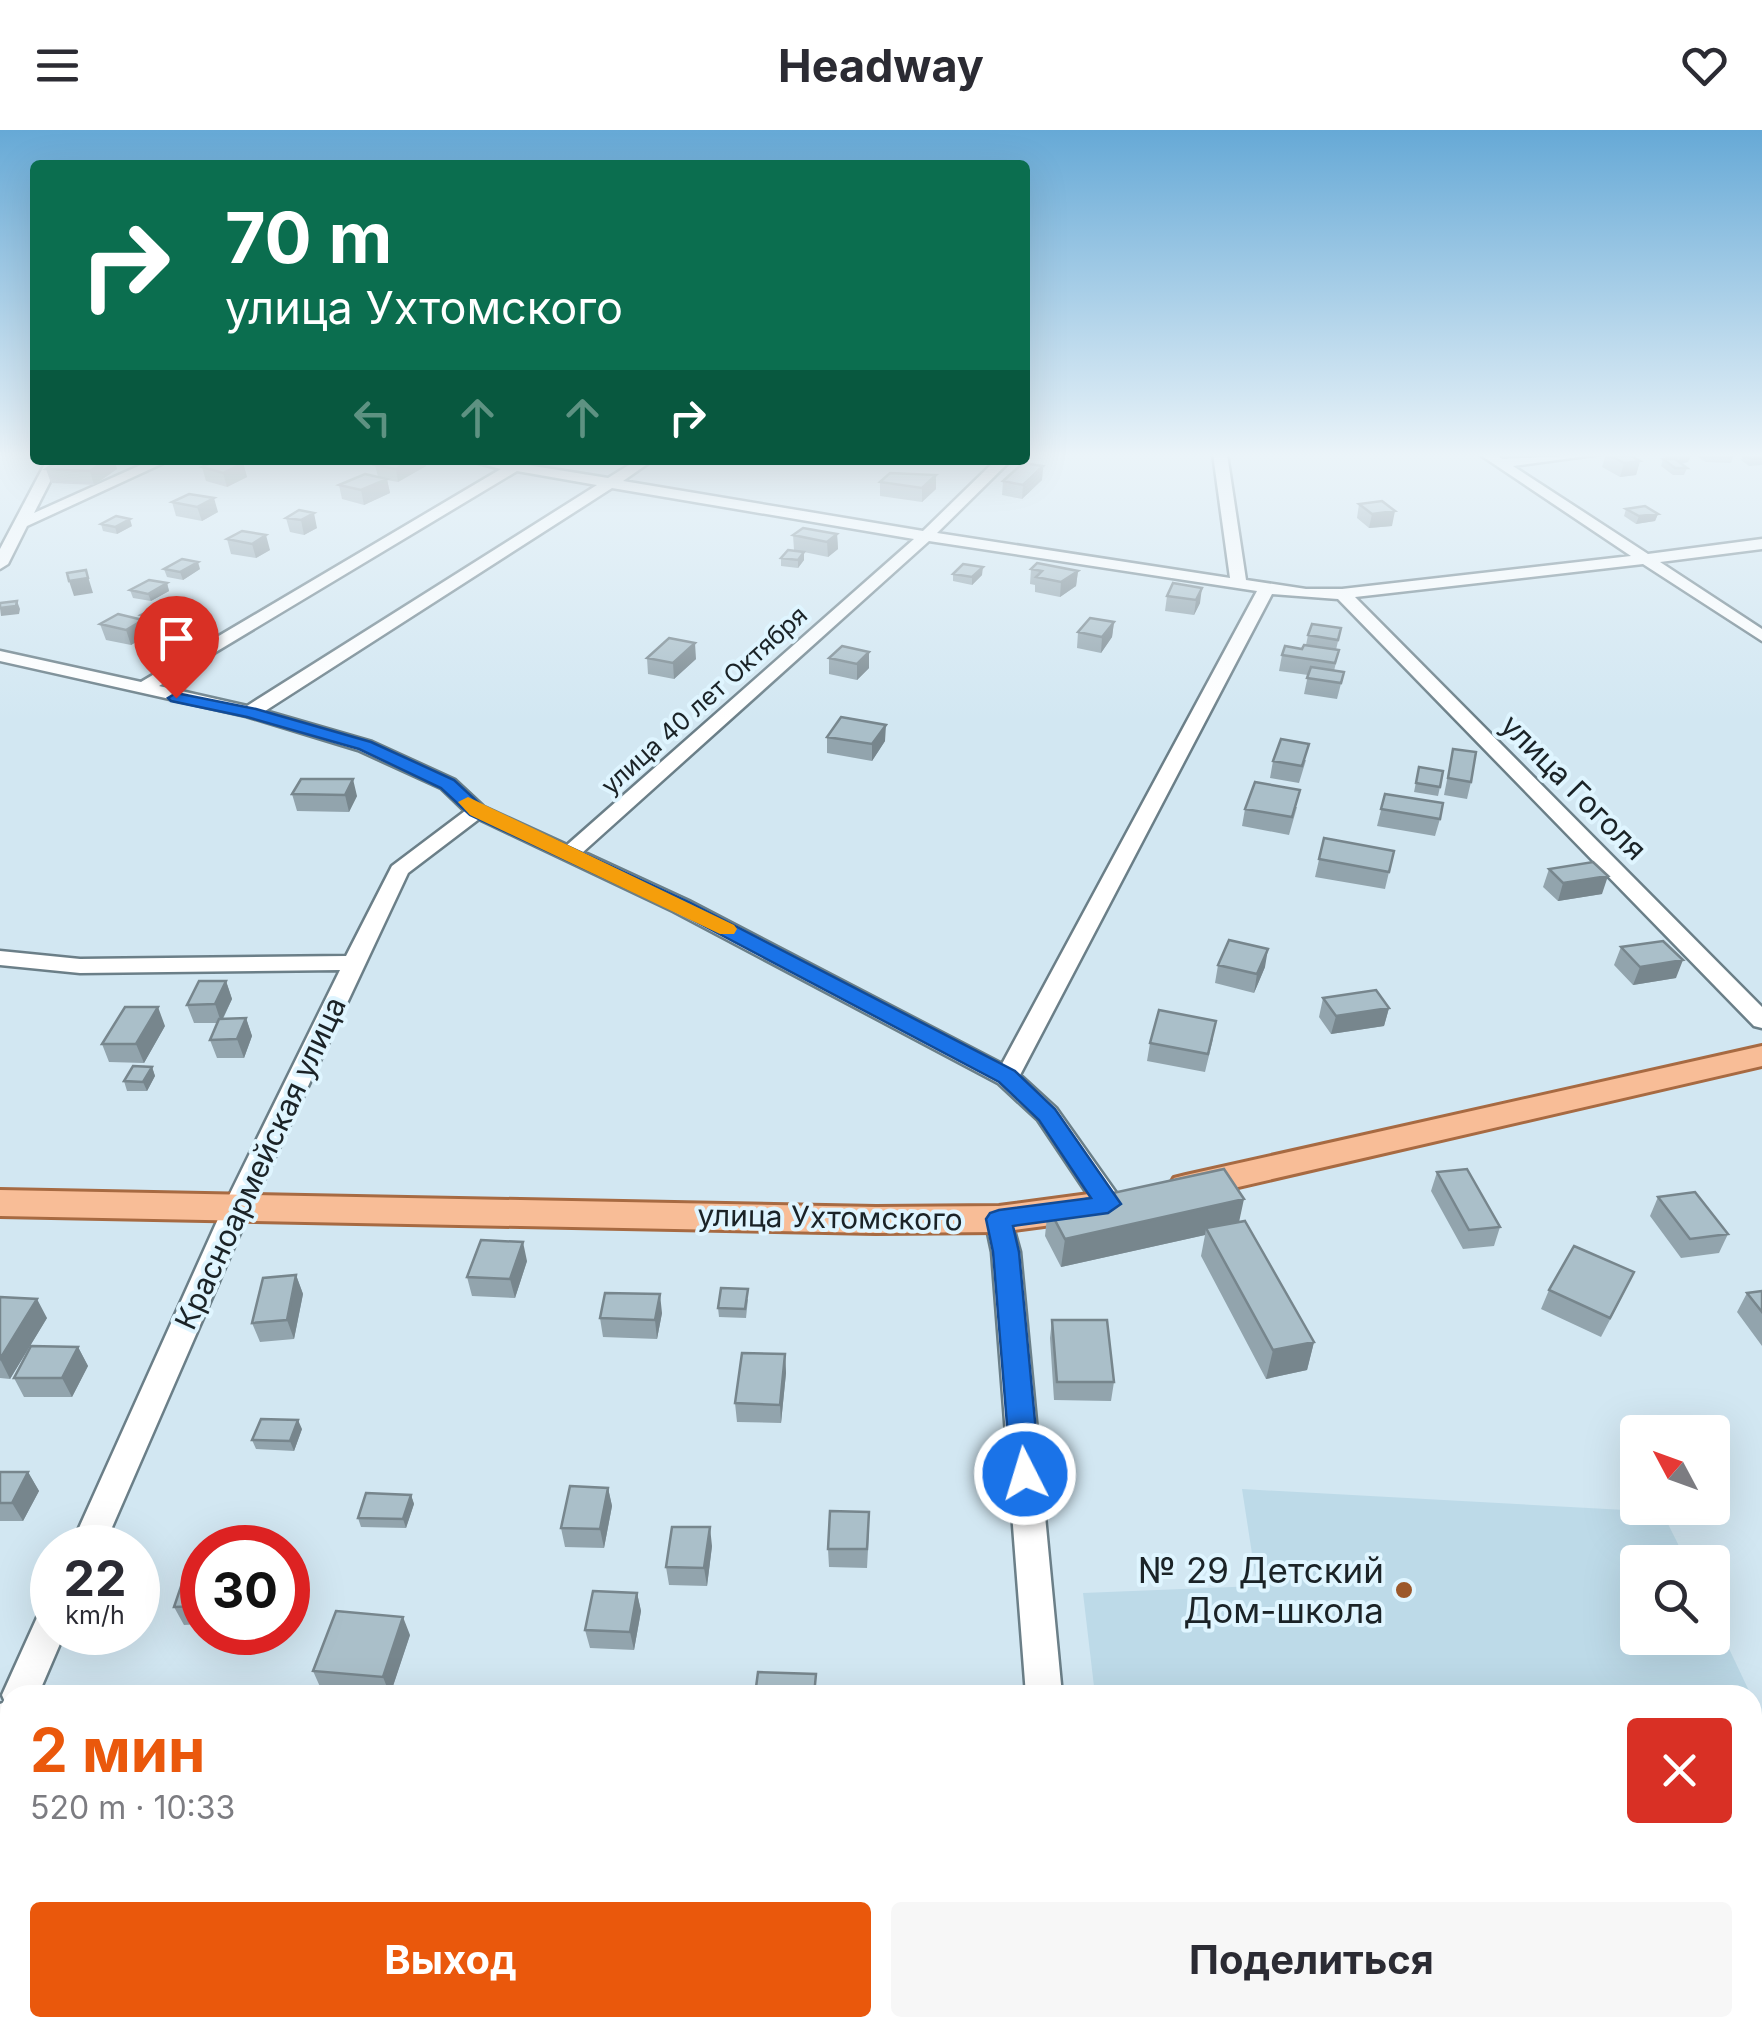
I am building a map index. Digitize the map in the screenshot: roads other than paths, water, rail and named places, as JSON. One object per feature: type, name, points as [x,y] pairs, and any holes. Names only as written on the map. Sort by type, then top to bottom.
[{"type":"main road","name":"улица Ухтомского","points":[[0,1203],[999,1219],[1108,1204],[1762,1056]]},
{"type":"street","points":[[140,690],[386,543]]},
{"type":"street","points":[[250,712],[516,543]]},
{"type":"street","name":"улица 40 лет Октября","points":[[569,854],[918,543]]},
{"type":"street","points":[[971,543],[1266,590],[1342,594],[1762,544]]},
{"type":"street","points":[[1233,543],[1239,585]]},
{"type":"street","points":[[1625,543],[1762,636]]},
{"type":"street","points":[[1007,1076],[1266,590]]},
{"type":"street","name":"улица Гоголя","points":[[1342,594],[1762,1021]]},
{"type":"street","points":[[0,656],[250,712],[365,746],[448,784],[477,811],[682,906],[1007,1076],[1047,1114],[1108,1204]]},
{"type":"street","name":"Красноармейская улица","points":[[96,1525],[237,1208],[399,870],[477,811]]},
{"type":"street","points":[[0,958],[80,966],[354,963]]},
{"type":"street","points":[[999,1219],[1006,1252],[1043,1685]]},
{"type":"street","points":[[24,1685],[38,1655]]},
{"type":"place","name":"№ 29 Детский Дом-школа","points":[[1404,1590]]}]
